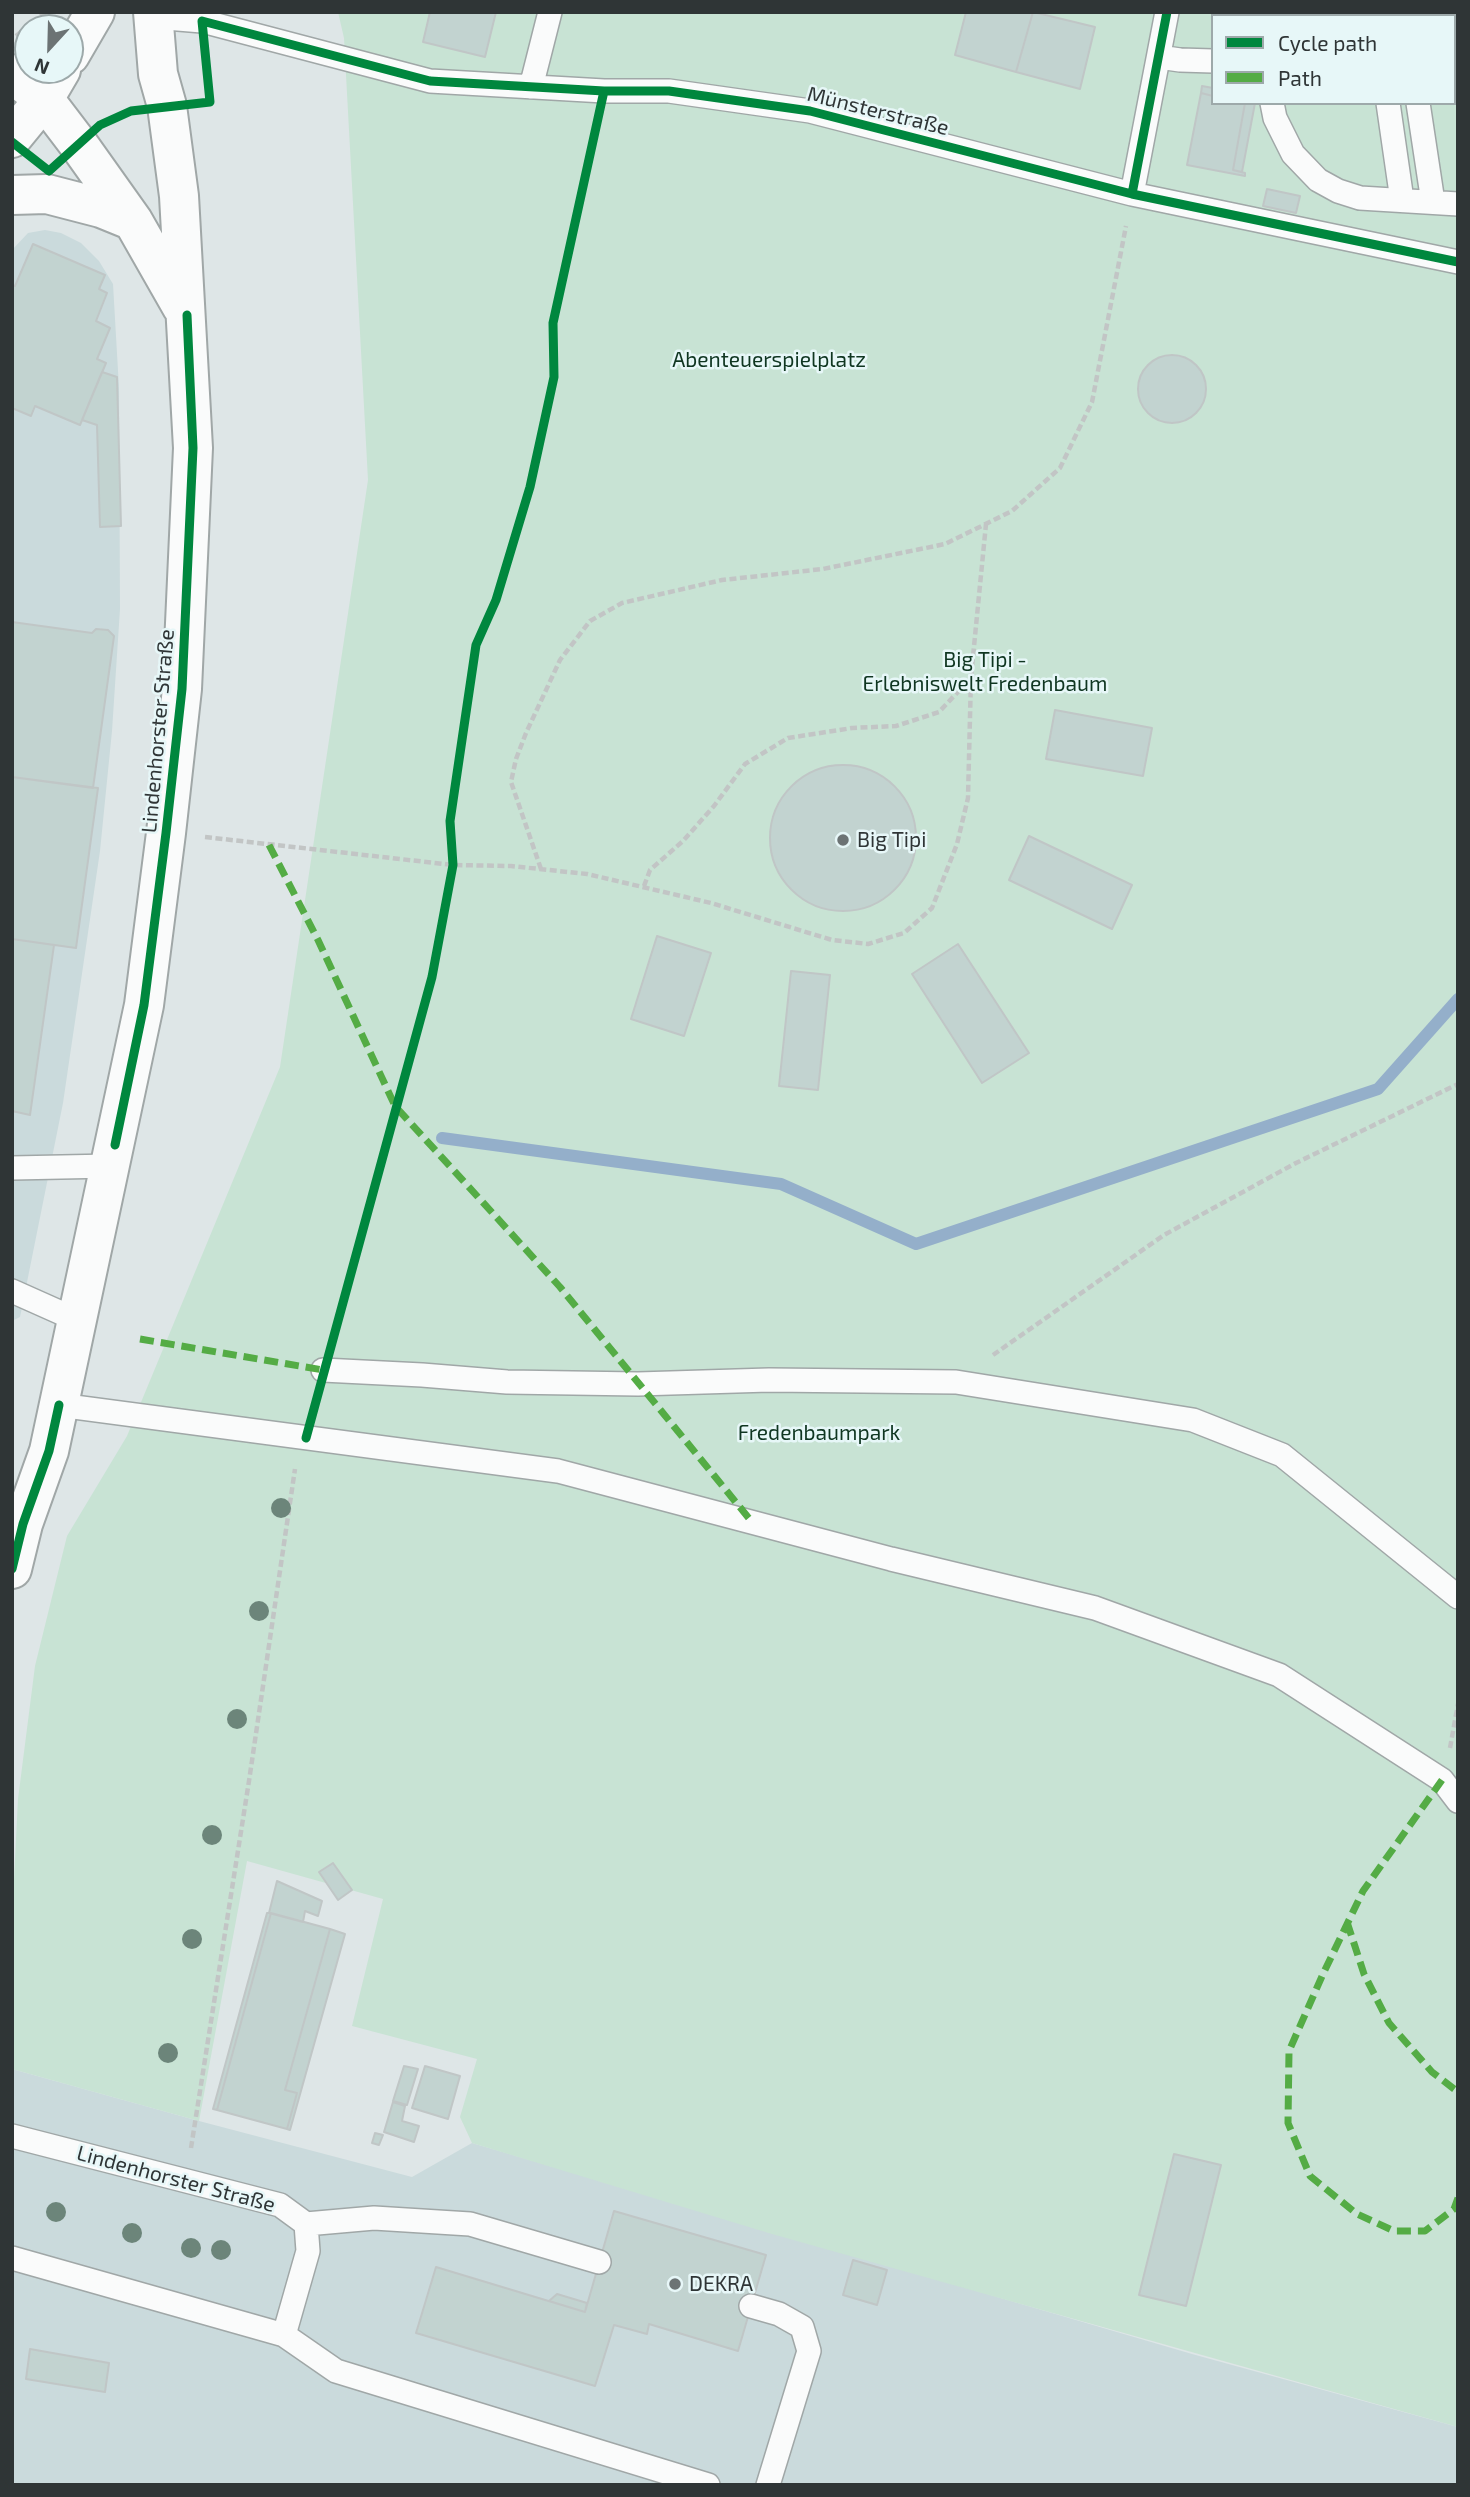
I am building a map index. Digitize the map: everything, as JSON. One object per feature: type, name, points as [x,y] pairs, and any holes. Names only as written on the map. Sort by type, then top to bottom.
[{"type":"street","points":[[84,31],[95,12]]},
{"type":"street","name":"Lindenhorster Straße","points":[[12,1569],[23,1524],[49,1451],[144,1005],[182,689],[193,448],[179,196],[167,106],[158,74],[154,14]]},
{"type":"street","name":"Lindenhorster Straße","points":[[12,74],[53,85],[187,315]]},
{"type":"street","points":[[12,138],[53,85]]},
{"type":"street","points":[[12,195],[47,194],[101,208],[133,221]]},
{"type":"lane","points":[[531,87],[550,12]]},
{"type":"lane","points":[[1132,194],[1167,12]]},
{"type":"lane","name":"Münsterstraße","points":[[154,14],[202,21],[430,81],[669,91],[810,111],[1132,194],[1458,262]]},
{"type":"lane","points":[[1159,57],[1211,61]]},
{"type":"lane","points":[[1272,105],[1275,118],[1293,154],[1318,180],[1338,191],[1360,198],[1458,204]]},
{"type":"lane","points":[[1388,105],[1402,200]]},
{"type":"lane","points":[[1418,105],[1433,202]]},
{"type":"lane","points":[[12,1168],[111,1166]]},
{"type":"lane","points":[[12,1292],[77,1320]]},
{"type":"lane","points":[[323,1370],[507,1382],[956,1382],[1193,1420],[1282,1455],[1458,1597]]},
{"type":"lane","points":[[59,1405],[558,1471],[891,1559],[1095,1608],[1279,1675],[1442,1780],[1458,1801]]},
{"type":"lane","name":"Lindenhorster Straße","points":[[12,2136],[280,2204],[306,2224]]},
{"type":"lane","points":[[284,2335],[308,2250],[306,2224],[374,2218],[470,2224],[599,2262]]},
{"type":"lane","points":[[12,2258],[284,2335],[336,2371],[660,2478],[708,2485]]},
{"type":"lane","points":[[751,2306],[779,2314],[802,2327],[809,2351],[768,2485]]},
{"type":"path","points":[[12,39],[46,12]]},
{"type":"path","points":[[100,125],[131,111]]},
{"type":"path","points":[[541,869],[511,782],[526,733],[561,660],[590,621],[622,603],[722,580],[823,569],[945,544],[1012,511],[1060,468],[1092,402],[1132,194]]},
{"type":"path","points":[[166,833],[453,865],[587,874],[711,903],[832,940],[868,944],[904,933],[932,908],[957,844],[968,798],[971,677],[986,524]]},
{"type":"path","points":[[644,886],[650,870],[683,841],[746,764],[788,738],[852,728],[896,726],[939,712],[971,677]]},
{"type":"path","points":[[956,1382],[1164,1235],[1296,1163],[1458,1084]]},
{"type":"path","points":[[186,2180],[249,1782],[294,1470],[306,1438]]},
{"type":"path","points":[[1442,1780],[1458,1704]]},
{"type":"shaded area","points":[[45,230],[61,233],[81,243],[99,261],[113,284],[119,388],[120,609],[100,851],[63,1103],[20,1317],[12,1321],[12,250],[28,233]]},
{"type":"shaded area","points":[[12,2069],[412,2177],[472,2143],[1192,2354],[1458,2427],[1458,2485],[12,2485]]},
{"type":"green space","name":"Fredenbaumpark","points":[[338,12],[1458,12],[1458,2427],[772,2234],[472,2143],[460,2117],[477,2059],[352,2026],[383,1899],[247,1861],[199,2121],[12,2069],[12,1920],[18,1799],[35,1666],[67,1536],[127,1436],[280,1067],[368,480],[344,38]]},
{"type":"building","points":[[430,12],[496,12],[485,57],[423,42]]},
{"type":"building","points":[[966,12],[1033,12],[1016,72],[955,55]]},
{"type":"building","points":[[1033,12],[1095,27],[1080,89],[1016,72]]},
{"type":"building","points":[[1202,86],[1211,88],[1211,96],[1201,93]]},
{"type":"building","points":[[1201,93],[1211,96],[1211,105],[1245,105],[1233,170],[1245,173],[1245,176],[1187,165]]},
{"type":"building","points":[[1245,105],[1255,105],[1242,172],[1233,170]]},
{"type":"building","points":[[1267,189],[1300,196],[1296,213],[1263,206]]},
{"type":"building","points":[[33,244],[105,275],[99,289],[107,293],[96,321],[110,328],[97,359],[106,363],[80,425],[35,406],[31,416],[12,408],[12,285],[15,286]]},
{"type":"building","points":[[1172,355],[1185,358],[1196,365],[1203,376],[1206,389],[1203,402],[1196,413],[1185,420],[1172,423],[1159,420],[1148,413],[1141,402],[1138,389],[1141,376],[1148,365],[1159,358]]},
{"type":"building","points":[[102,372],[117,377],[121,526],[100,527],[97,425],[82,420]]},
{"type":"building","points":[[12,622],[92,633],[96,629],[108,630],[114,636],[93,788],[12,777]]},
{"type":"building","points":[[1055,710],[1152,728],[1143,776],[1046,759]]},
{"type":"building","name":"Big Tipi","points":[[843,765],[871,771],[894,787],[910,810],[916,838],[910,866],[894,889],[871,905],[843,911],[815,905],[792,889],[776,866],[770,838],[776,810],[792,787],[815,771]]},
{"type":"building","points":[[12,777],[98,788],[76,948],[12,939]]},
{"type":"building","points":[[1029,836],[1132,885],[1112,929],[1009,880]]},
{"type":"building","points":[[657,936],[711,953],[684,1036],[631,1019]]},
{"type":"building","points":[[12,939],[54,945],[30,1115],[12,1111]]},
{"type":"building","points":[[958,944],[1029,1053],[982,1083],[912,974]]},
{"type":"building","points":[[791,971],[830,975],[818,1090],[779,1086]]},
{"type":"building","points":[[333,1863],[352,1890],[338,1900],[319,1872]]},
{"type":"building","points":[[277,1881],[322,1901],[318,1916],[305,1911],[303,1922],[269,1913]]},
{"type":"building","points":[[267,1913],[271,1913],[217,2110],[213,2109]]},
{"type":"building","points":[[271,1913],[330,1929],[285,2090],[297,2093],[287,2129],[217,2110]]},
{"type":"building","points":[[330,1929],[345,1934],[290,2130],[287,2129],[297,2093],[285,2090]]},
{"type":"building","points":[[404,2066],[418,2069],[407,2105],[393,2101]]},
{"type":"building","points":[[425,2066],[460,2076],[448,2119],[412,2108]]},
{"type":"building","points":[[393,2102],[405,2106],[402,2121],[419,2126],[414,2142],[384,2132]]},
{"type":"building","points":[[375,2133],[383,2135],[379,2145],[372,2143]]},
{"type":"building","points":[[1174,2154],[1221,2165],[1186,2306],[1139,2295]]},
{"type":"building","name":"DEKRA","points":[[614,2211],[766,2255],[738,2351],[649,2324],[647,2334],[614,2325],[595,2386],[416,2333],[436,2267],[585,2312]]},
{"type":"building","points":[[853,2260],[887,2270],[877,2305],[843,2295]]},
{"type":"building","points":[[557,2294],[587,2303],[585,2312],[549,2301]]},
{"type":"building","points":[[30,2349],[109,2363],[105,2392],[26,2379]]},
{"type":"waterway","points":[[442,1138],[781,1184],[916,1244],[1378,1089],[1458,999]]},
{"type":"marked path","points":[[269,845],[318,940],[395,1106],[560,1287],[752,1522]]},
{"type":"marked path","points":[[140,1339],[323,1370]]},
{"type":"marked path","points":[[1442,1780],[1363,1891],[1323,1974],[1289,2051],[1288,2123],[1310,2176],[1357,2214],[1394,2231],[1425,2231],[1454,2209],[1458,2198]]},
{"type":"marked path","points":[[1347,1922],[1364,1974],[1389,2023],[1432,2072],[1458,2092]]},
{"type":"cycle path","points":[[1132,194],[1167,12]]},
{"type":"cycle path","points":[[12,142],[49,171],[100,125],[131,111],[210,102],[202,21],[430,81],[604,91],[669,91],[810,111],[1132,194],[1458,262]]},
{"type":"cycle path","points":[[306,1438],[432,977],[453,865],[450,821],[476,645],[496,600],[530,487],[554,377],[553,323],[604,91]]},
{"type":"cycle path","points":[[115,1145],[144,1005],[182,689],[193,448],[187,315]]},
{"type":"cycle path","points":[[12,1569],[23,1524],[49,1451],[59,1405]]},
{"type":"place","name":"Big Tipi","points":[[843,840]]},
{"type":"place","name":"DEKRA","points":[[675,2284]]},
{"type":"park label","name":"Abenteuerspielplatz","points":[[769,360]]},
{"type":"park label","name":"Big Tipi - Erlebniswelt Fredenbaum","points":[[985,672]]}]
